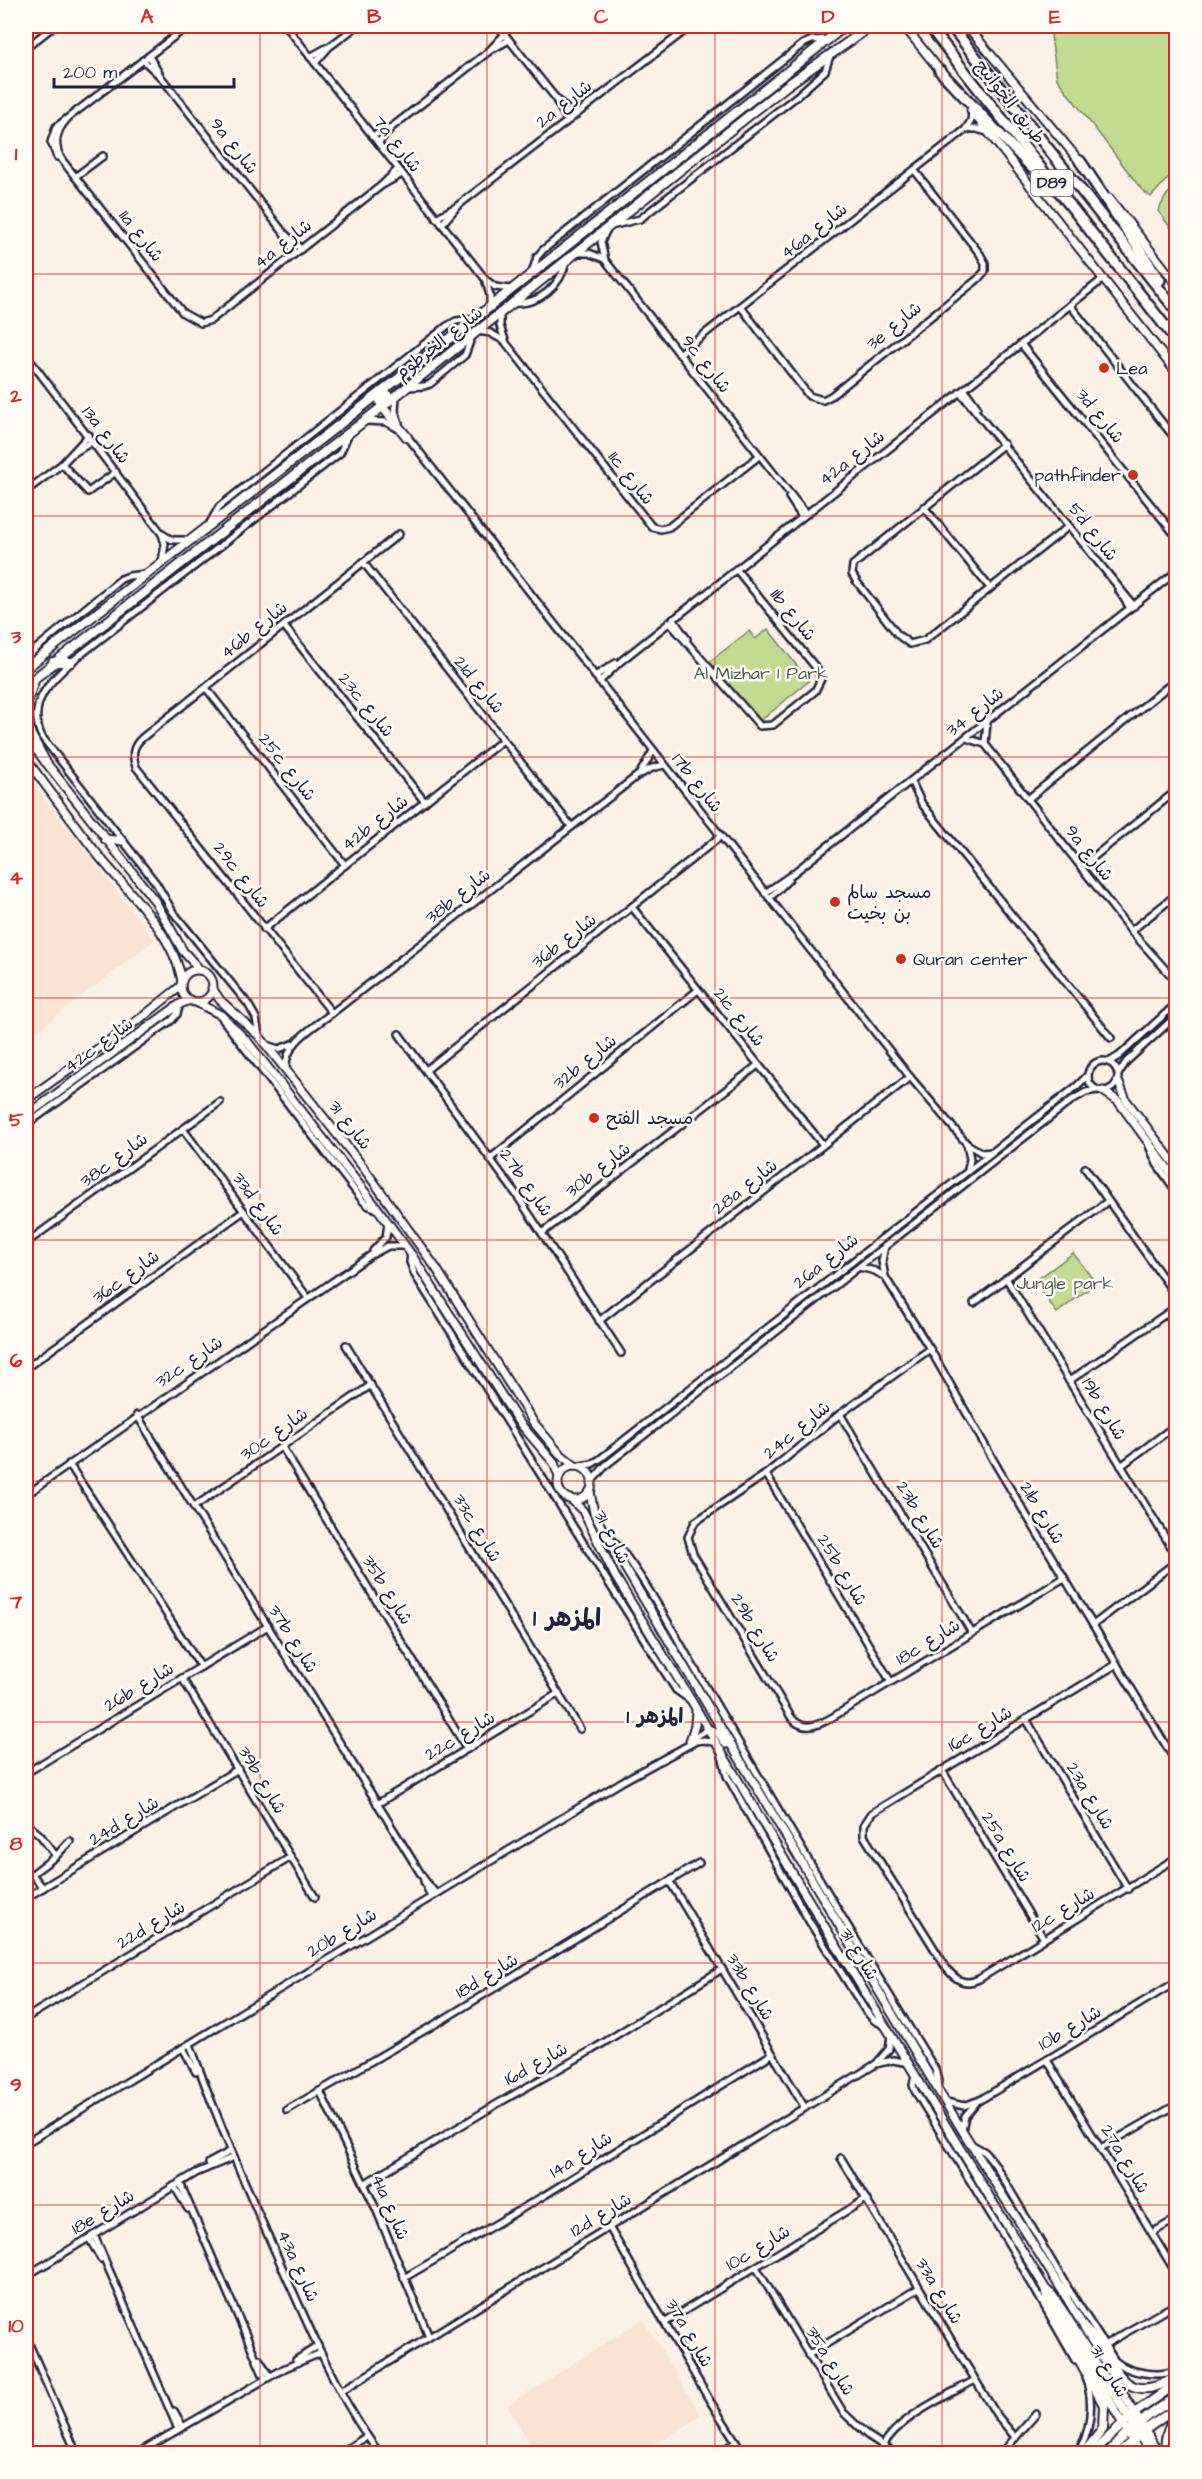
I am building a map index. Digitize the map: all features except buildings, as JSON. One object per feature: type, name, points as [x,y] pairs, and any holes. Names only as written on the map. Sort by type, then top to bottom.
[{"type":"highway","name":"طريق الخوانيج","points":[[929,26],[1176,340]]},
{"type":"highway","name":"طريق الخوانيج","points":[[951,26],[1176,310]]},
{"type":"highway","points":[[940,71],[1031,167],[1047,177]]},
{"type":"highway","points":[[1080,161],[1176,305]]},
{"type":"main road","name":"شارع الخرطوم","points":[[26,668],[434,351],[845,26]]},
{"type":"main road","points":[[857,34],[864,26]]},
{"type":"main road","name":"شارع الخرطوم","points":[[26,685],[831,53],[871,26]]},
{"type":"main road","points":[[661,187],[677,167],[675,160]]},
{"type":"main road","points":[[407,437],[380,402],[427,361],[434,351]]},
{"type":"main road","points":[[53,662],[71,662]]},
{"type":"main road","points":[[26,704],[30,687],[38,674]]},
{"type":"main road","points":[[26,719],[31,735],[45,761]]},
{"type":"main road","points":[[1047,2291],[1066,2316],[1151,2454]]},
{"type":"main road","points":[[1047,2291],[1047,2301],[1104,2405],[1103,2429],[1083,2454]]},
{"type":"main road","points":[[1085,2329],[1126,2383],[1142,2388],[1155,2388],[1176,2377]]},
{"type":"main road","points":[[1107,2454],[1176,2384]]},
{"type":"main road","points":[[1091,2454],[1176,2397]]},
{"type":"main road","points":[[1118,2454],[1134,2427],[1176,2408]]},
{"type":"main road","points":[[1166,2454],[1165,2437],[1176,2417]]},
{"type":"street","points":[[26,48],[54,26]]},
{"type":"street","points":[[143,60],[188,26]]},
{"type":"street","name":"7a شارع","points":[[286,26],[486,280],[490,306]]},
{"type":"street","points":[[310,57],[329,47],[357,26]]},
{"type":"street","points":[[498,26],[573,116]]},
{"type":"street","name":"2a شارع","points":[[436,218],[456,207],[691,26]]},
{"type":"street","points":[[904,26],[993,136],[1176,372]]},
{"type":"street","points":[[967,26],[1080,161],[1176,283]]},
{"type":"street","points":[[488,52],[505,34]]},
{"type":"street","points":[[532,273],[537,257],[543,250],[803,44],[816,39],[830,39]]},
{"type":"street","points":[[378,143],[392,127],[488,52],[509,40]]},
{"type":"street","points":[[315,63],[329,47]]},
{"type":"street","points":[[605,260],[601,249],[608,229],[640,219],[797,96],[825,71],[831,53]]},
{"type":"street","name":"9a شارع","points":[[149,56],[161,77]]},
{"type":"street","name":"9a شارع","points":[[143,60],[161,77],[284,233],[301,249]]},
{"type":"street","name":"11a شارع","points":[[143,60],[67,119],[54,136],[56,147],[62,160],[75,177],[183,313],[201,323]]},
{"type":"street","points":[[554,96],[567,120]]},
{"type":"street","points":[[965,130],[972,118],[972,110]]},
{"type":"street","points":[[372,136],[392,127]]},
{"type":"street","points":[[965,130],[977,129],[993,136]]},
{"type":"street","name":"46a شارع","points":[[679,354],[741,308],[965,130]]},
{"type":"street","points":[[75,177],[103,156]]},
{"type":"street","name":"4a شارع","points":[[201,323],[211,320],[400,171]]},
{"type":"street","name":"3e شارع","points":[[741,308],[809,396],[823,400],[831,396],[985,271],[985,263],[980,254],[915,171]]},
{"type":"street","name":"2a شارع","points":[[442,224],[456,207]]},
{"type":"street","name":"9a شارع","points":[[284,233],[294,254]]},
{"type":"street","points":[[578,253],[595,254],[605,260]]},
{"type":"street","name":"9c شارع","points":[[605,260],[804,515]]},
{"type":"street","name":"42a شارع","points":[[597,679],[1103,279]]},
{"type":"street","points":[[486,280],[500,289],[512,289]]},
{"type":"street","points":[[1070,305],[1176,440]]},
{"type":"street","name":"11c شارع","points":[[500,314],[500,326],[506,343]]},
{"type":"street","points":[[210,524],[219,507],[447,326],[456,321],[474,319]]},
{"type":"street","name":"11c شارع","points":[[475,334],[496,335],[506,343],[652,527],[661,529],[669,527],[759,456]]},
{"type":"street","name":"3d شارع","points":[[1021,344],[1176,536]]},
{"type":"street","name":"13a شارع","points":[[26,355],[162,534]]},
{"type":"street","name":"5d شارع","points":[[962,390],[1132,607]]},
{"type":"street","name":"17b شارع","points":[[396,396],[395,416],[407,437],[910,1077],[967,1144]]},
{"type":"street","name":"17b شارع","points":[[363,421],[386,422],[407,437]]},
{"type":"street","points":[[262,1040],[256,1018],[250,1007],[173,912],[160,889],[39,730],[40,696],[46,686],[71,662],[340,453],[350,430]]},
{"type":"street","points":[[26,491],[62,464],[89,435]]},
{"type":"street","points":[[71,455],[93,441]]},
{"type":"street","points":[[1004,444],[859,559],[852,570],[854,579],[898,635],[910,644],[925,640],[1069,526]]},
{"type":"street","points":[[62,464],[88,492],[116,472]]},
{"type":"street","points":[[924,507],[990,588]]},
{"type":"street","points":[[162,534],[177,541],[188,540]]},
{"type":"street","points":[[162,534],[165,550],[162,561]]},
{"type":"street","name":"46b شارع","points":[[133,753],[134,747],[142,738],[399,534]]},
{"type":"street","name":"21d شارع","points":[[363,562],[571,826]]},
{"type":"street","name":"11b شارع","points":[[671,621],[759,726],[772,725],[818,688],[821,679],[817,669],[736,569]]},
{"type":"street","name":"شارع 34","points":[[765,893],[791,876],[1176,572]]},
{"type":"street","points":[[26,657],[121,579],[146,574]]},
{"type":"street","name":"23c شارع","points":[[284,626],[425,802]]},
{"type":"street","points":[[1175,647],[1176,664]]},
{"type":"street","points":[[1028,799],[1176,681]]},
{"type":"street","name":"25c شارع","points":[[206,688],[345,865]]},
{"type":"street","points":[[966,738],[985,744],[987,721]]},
{"type":"street","points":[[26,737],[155,901],[183,951],[200,970],[210,976],[212,988],[207,998],[193,1001],[186,997],[181,984],[179,967],[152,921],[26,759]]},
{"type":"street","name":"42b شارع","points":[[264,929],[503,741]]},
{"type":"street","name":"9a شارع","points":[[985,744],[1131,931],[1174,980],[1176,987]]},
{"type":"street","name":"38b شارع","points":[[637,776],[647,764],[653,751]]},
{"type":"street","name":"29c شارع","points":[[133,753],[136,767],[332,1013]]},
{"type":"street","name":"38b شارع","points":[[262,1040],[279,1049],[298,1040],[637,776],[664,765]]},
{"type":"street","points":[[911,781],[922,804],[1111,1038]]},
{"type":"street","points":[[1081,867],[1176,791]]},
{"type":"street","name":"36b شارع","points":[[426,1070],[721,836]]},
{"type":"street","points":[[105,839],[123,841]]},
{"type":"street","name":"شارع 34","points":[[770,898],[791,876]]},
{"type":"street","points":[[1131,931],[1176,895]]},
{"type":"street","name":"21c شارع","points":[[632,907],[823,1146]]},
{"type":"street","points":[[181,984],[189,972],[200,970]]},
{"type":"street","name":"42c شارع","points":[[26,1100],[145,1015],[181,984]]},
{"type":"street","name":"شارع 31","points":[[212,988],[220,1000],[262,1040],[363,1167],[436,1269],[534,1423],[559,1453],[578,1466]]},
{"type":"street","name":"32b شارع","points":[[491,1158],[698,990]]},
{"type":"street","name":"42c شارع","points":[[26,1116],[180,1004],[193,1001]]},
{"type":"street","name":"شارع 31","points":[[193,1001],[221,1015],[268,1067],[388,1222],[518,1421],[554,1462],[559,1477]]},
{"type":"street","points":[[26,1125],[172,1020],[180,1004]]},
{"type":"street","points":[[1176,1004],[1119,1056],[1109,1062],[1097,1062],[1091,1067],[1088,1075],[1091,1085],[1115,1098],[1176,1180]]},
{"type":"street","points":[[145,1015],[150,1019],[151,1026]]},
{"type":"street","points":[[1100,1091],[1114,1088],[1126,1062],[1176,1016]]},
{"type":"street","name":"27b شارع","points":[[399,1034],[491,1158],[621,1353]]},
{"type":"street","name":"38b شارع","points":[[286,1070],[287,1054],[298,1040]]},
{"type":"street","points":[[1109,1062],[1115,1066],[1126,1100],[1176,1166]]},
{"type":"street","name":"30b شارع","points":[[543,1233],[758,1065]]},
{"type":"street","name":"26a شارع","points":[[578,1466],[592,1464],[600,1459],[1077,1086],[1088,1075]]},
{"type":"street","name":"28a شارع","points":[[599,1320],[910,1077]]},
{"type":"street","name":"26a شارع","points":[[592,1481],[606,1465],[1072,1100],[1086,1092],[1100,1091]]},
{"type":"street","name":"38c شارع","points":[[26,1243],[220,1102]]},
{"type":"street","name":"33d شارع","points":[[183,1129],[308,1298]]},
{"type":"street","points":[[1147,1142],[1157,1164],[1176,1191]]},
{"type":"street","points":[[967,1144],[982,1153],[991,1152]]},
{"type":"street","points":[[967,1144],[970,1159],[967,1170]]},
{"type":"street","points":[[1085,1168],[1176,1296]]},
{"type":"street","points":[[974,1303],[1107,1201]]},
{"type":"street","name":"36c شارع","points":[[26,1368],[244,1210]]},
{"type":"street","name":"32c شارع","points":[[370,1255],[386,1237],[388,1222]]},
{"type":"street","name":"32c شارع","points":[[26,1495],[137,1415],[370,1255],[391,1245],[405,1246]]},
{"type":"street","points":[[885,1246],[882,1261],[885,1276]]},
{"type":"street","points":[[411,1254],[410,1262],[415,1275],[476,1369],[505,1420],[676,1690],[691,1700]]},
{"type":"street","points":[[859,1267],[885,1276]]},
{"type":"street","name":"21b شارع","points":[[885,1276],[930,1349],[999,1470],[1176,1762]]},
{"type":"street","name":"19b شارع","points":[[1006,1278],[1176,1556]]},
{"type":"street","points":[[1069,1381],[1176,1307]]},
{"type":"street","name":"33c شارع","points":[[346,1345],[580,1729]]},
{"type":"street","name":"24c شارع","points":[[688,1537],[695,1522],[766,1474],[840,1414],[930,1349]]},
{"type":"street","name":"30c شارع","points":[[194,1507],[371,1385]]},
{"type":"street","name":"23b شارع","points":[[840,1414],[972,1633]]},
{"type":"street","name":"37b شارع","points":[[137,1415],[434,1896]]},
{"type":"street","points":[[1121,1466],[1176,1425]]},
{"type":"street","name":"35b شارع","points":[[282,1447],[467,1749]]},
{"type":"street","points":[[69,1464],[201,1667]]},
{"type":"street","points":[[578,1466],[587,1470],[592,1481],[590,1492],[580,1499],[572,1499],[564,1496],[560,1489],[559,1477],[567,1468],[578,1466]]},
{"type":"street","name":"25b شارع","points":[[766,1474],[891,1682]]},
{"type":"street","name":"شارع 31","points":[[590,1492],[594,1513],[606,1536],[945,2102],[1085,2329],[1134,2427]]},
{"type":"street","name":"شارع 31","points":[[572,1499],[583,1511],[615,1576],[1047,2291]]},
{"type":"street","points":[[606,1536],[616,1542],[622,1550],[656,1603],[793,1832],[814,1872],[935,2069],[937,2088]]},
{"type":"street","name":"29b شارع","points":[[688,1537],[693,1554],[791,1717],[795,1723],[807,1727]]},
{"type":"street","points":[[1093,1625],[1176,1562]]},
{"type":"street","name":"18c شارع","points":[[807,1727],[819,1724],[1064,1578]]},
{"type":"street","name":"26b شارع","points":[[28,1772],[268,1626]]},
{"type":"street","name":"16c شارع","points":[[963,1982],[947,1969],[866,1841],[864,1825],[872,1812],[1117,1664]]},
{"type":"street","name":"39b شارع","points":[[182,1678],[315,1897]]},
{"type":"street","name":"22c شارع","points":[[377,1804],[559,1694]]},
{"type":"street","points":[[690,1741],[695,1725],[695,1707]]},
{"type":"street","name":"23a شارع","points":[[1026,1719],[1128,1889]]},
{"type":"street","points":[[708,1730],[720,1735],[746,1776],[756,1784]]},
{"type":"street","name":"20b شارع","points":[[26,2143],[708,1730]]},
{"type":"street","name":"20b شارع","points":[[675,1751],[699,1740],[716,1743]]},
{"type":"street","points":[[26,1765],[28,1772]]},
{"type":"street","name":"24d شارع","points":[[26,1898],[238,1769]]},
{"type":"street","name":"25a شارع","points":[[942,1770],[1044,1939]]},
{"type":"street","points":[[26,1823],[40,1835],[56,1856]]},
{"type":"street","points":[[26,1875],[33,1874],[56,1856],[70,1841]]},
{"type":"street","name":"22d شارع","points":[[26,2018],[291,1857]]},
{"type":"street","name":"12c شارع","points":[[963,1982],[974,1982],[1176,1858]]},
{"type":"street","name":"18d شارع","points":[[286,2110],[444,2019],[699,1863]]},
{"type":"street","points":[[33,1874],[43,1888]]},
{"type":"street","name":"33b شارع","points":[[670,1882],[805,2108]]},
{"type":"street","name":"16d شارع","points":[[364,2184],[497,2103],[592,2050],[722,1968]]},
{"type":"street","name":"10b شارع","points":[[945,2102],[964,2106],[980,2100],[1176,1982]]},
{"type":"street","name":"12d شارع","points":[[341,2391],[876,2064],[887,2052],[891,2034]]},
{"type":"street","name":"43a شارع","points":[[190,2044],[231,2151],[321,2353],[367,2436],[380,2454]]},
{"type":"street","name":"43a شارع","points":[[183,2048],[204,2083]]},
{"type":"street","name":"14a شارع","points":[[404,2278],[545,2195],[772,2054]]},
{"type":"street","name":"12d شارع","points":[[876,2064],[893,2060],[909,2064]]},
{"type":"street","name":"27a شارع","points":[[1047,2060],[1176,2273]]},
{"type":"street","points":[[916,2074],[913,2085],[915,2091],[1013,2251],[1088,2383],[1090,2400],[1086,2434],[1083,2445],[1076,2454]]},
{"type":"street","name":"41a شارع","points":[[320,2091],[364,2184],[429,2337]]},
{"type":"street","name":"10b شارع","points":[[962,2130],[967,2112],[980,2100]]},
{"type":"street","points":[[1101,2148],[1176,2104]]},
{"type":"street","points":[[971,2144],[985,2152],[994,2163],[1066,2285],[1115,2361],[1124,2367],[1160,2375],[1176,2370]]},
{"type":"street","name":"18e شارع","points":[[26,2276],[231,2151]]},
{"type":"street","name":"18e شارع","points":[[196,2173],[234,2157]]},
{"type":"street","name":"33a شارع","points":[[841,2158],[975,2380],[1000,2420],[1015,2437]]},
{"type":"street","points":[[177,2184],[194,2217],[252,2350],[268,2378]]},
{"type":"street","name":"10c شارع","points":[[666,2322],[866,2199]]},
{"type":"street","points":[[1152,2233],[1176,2219]]},
{"type":"street","name":"37a شارع","points":[[609,2227],[744,2454]]},
{"type":"street","points":[[91,2236],[108,2267],[181,2428]]},
{"type":"street","name":"35a شارع","points":[[756,2267],[843,2412],[867,2435],[896,2454]]},
{"type":"street","points":[[1066,2285],[1066,2297]]},
{"type":"street","points":[[808,2355],[919,2288]]},
{"type":"street","points":[[1104,2345],[1176,2304]]},
{"type":"street","points":[[26,2337],[77,2454]]},
{"type":"street","points":[[136,2454],[285,2368],[318,2346]]},
{"type":"street","points":[[285,2368],[321,2353]]},
{"type":"street","points":[[883,2446],[891,2433],[901,2425],[975,2380]]},
{"type":"street","points":[[1001,2454],[1036,2414]]},
{"type":"street","points":[[1134,2427],[1140,2454]]},
{"type":"street","points":[[1134,2427],[1159,2454]]},
{"type":"street","points":[[339,2454],[367,2436]]},
{"type":"street","points":[[717,2454],[736,2442]]},
{"type":"shaded area","points":[[26,774],[155,940],[33,1034],[26,1024]]},
{"type":"shaded area","points":[[643,2319],[700,2414],[692,2422],[639,2453],[536,2453],[507,2406]]},
{"type":"green space","points":[[1054,26],[1176,26],[1176,169],[1151,197],[1142,190],[1057,79],[1051,36]]},
{"type":"green space","points":[[1176,184],[1176,235],[1158,211]]},
{"type":"green space","name":"Al Mizhar 1 Park","points":[[768,629],[809,681],[759,722],[709,662],[749,631],[755,639]]},
{"type":"green space","name":"Jungle park","points":[[1073,1253],[1096,1283],[1057,1313],[1034,1282]]},
{"type":"place","name":"Lea","points":[[1104,368]]},
{"type":"place","name":"pathfinder","points":[[1133,475]]},
{"type":"place","name":"مسجد سالم بن بخيت","points":[[835,902]]},
{"type":"place","name":"Quran center","points":[[901,959]]},
{"type":"place","name":"مسجد الفتح","points":[[594,1118]]},
{"type":"district","name":"المزهر 1","points":[[567,1619]]},
{"type":"district","name":"المزهر 1","points":[[655,1717]]}]
